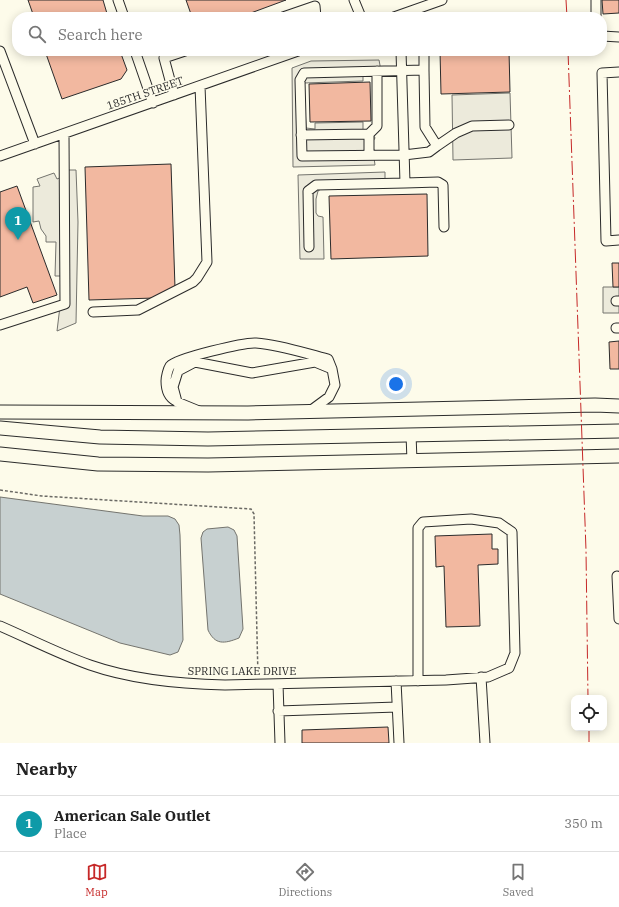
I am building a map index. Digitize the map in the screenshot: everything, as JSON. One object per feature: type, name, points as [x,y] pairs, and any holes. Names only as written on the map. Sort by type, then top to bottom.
[{"type":"highway","points":[[0,412],[204,413],[595,405],[619,406]]},
{"type":"highway","points":[[0,428],[100,437],[208,439],[619,431]]},
{"type":"highway","points":[[0,454],[98,464],[208,465],[619,456]]},
{"type":"street","points":[[118,0],[122,12]]},
{"type":"street","points":[[354,0],[359,12]]},
{"type":"street","points":[[409,12],[442,0]]},
{"type":"street","points":[[596,0],[596,12]]},
{"type":"street","points":[[294,12],[315,3]]},
{"type":"street","points":[[607,36],[619,37]]},
{"type":"street","points":[[0,51],[35,144]]},
{"type":"street","points":[[137,56],[153,103]]},
{"type":"street","points":[[170,56],[164,58],[174,95]]},
{"type":"street","name":"185TH STREET","points":[[0,156],[284,56]]},
{"type":"street","points":[[401,56],[405,183]]},
{"type":"street","points":[[424,56],[425,127],[436,146]]},
{"type":"street","points":[[424,70],[304,73],[300,80],[302,156],[404,155],[428,152],[456,133],[472,126],[509,125]]},
{"type":"street","points":[[301,135],[369,134],[377,126],[377,71]]},
{"type":"street","points":[[619,72],[602,73],[606,241],[619,240]]},
{"type":"street","points":[[93,312],[138,310],[193,282],[207,262],[200,86]]},
{"type":"street","points":[[0,325],[65,304],[64,134]]},
{"type":"street","points":[[369,134],[369,155]]},
{"type":"street","points":[[309,247],[308,191],[316,185],[438,182],[443,185],[444,227]]},
{"type":"street","points":[[204,413],[171,399],[166,390],[166,378],[170,366],[178,361],[199,355],[254,343],[281,347],[328,359],[332,369],[335,385],[329,397],[310,411]]},
{"type":"street","points":[[177,402],[173,387],[178,371],[195,362],[252,373],[315,362],[332,369]]},
{"type":"street","points":[[411,434],[412,461]]},
{"type":"street","name":"SPRING LAKE DRIVE","points":[[0,626],[90,665],[125,674],[190,684],[418,681],[488,677],[509,668],[515,653],[512,532],[499,523],[471,520],[423,522],[418,528],[418,681]]},
{"type":"street","points":[[617,576],[619,619]]},
{"type":"street","points":[[481,677],[485,743]]},
{"type":"street","points":[[396,681],[400,743]]},
{"type":"street","points":[[278,684],[280,743]]},
{"type":"street","points":[[278,711],[397,707]]},
{"type":"path","points":[[0,490],[49,497],[250,510],[254,514],[256,552],[258,676]]},
{"type":"shaded area","points":[[379,60],[382,76],[363,75],[363,81],[304,83],[306,128],[315,129],[315,123],[363,122],[363,130],[371,129],[375,138],[372,143],[375,165],[293,167],[292,68],[311,61]]},
{"type":"shaded area","points":[[510,93],[512,158],[453,160],[452,95]]},
{"type":"shaded area","points":[[62,170],[76,170],[78,222],[76,323],[57,331],[61,298],[61,276],[55,276],[56,242],[46,242],[46,236],[41,229],[39,221],[33,222],[33,187],[40,186],[37,179],[54,173],[57,179],[62,177]]},
{"type":"shaded area","points":[[385,172],[385,188],[321,189],[318,191],[316,199],[316,213],[318,216],[323,217],[324,259],[300,259],[298,175]]},
{"type":"shaded area","points":[[603,287],[619,287],[619,313],[603,313]]},
{"type":"shaded area","points":[[0,497],[143,516],[168,516],[175,519],[179,525],[180,535],[183,640],[178,652],[170,655],[120,643],[0,594]]},
{"type":"shaded area","points":[[228,527],[234,530],[237,536],[243,629],[239,638],[220,642],[211,635],[208,630],[201,538],[203,532],[207,529]]},
{"type":"building","points":[[28,0],[103,0],[107,12],[32,12]]},
{"type":"building","points":[[186,0],[286,0],[254,12],[190,12]]},
{"type":"building","points":[[602,0],[619,0],[619,13],[607,14],[607,12],[603,12]]},
{"type":"building","points":[[47,56],[122,56],[127,70],[121,79],[62,99]]},
{"type":"building","points":[[440,56],[509,56],[510,92],[441,94]]},
{"type":"building","points":[[370,82],[371,121],[310,122],[309,84]]},
{"type":"building","points":[[171,164],[175,288],[155,298],[89,300],[85,167]]},
{"type":"building","points":[[17,186],[57,295],[33,303],[27,287],[0,297],[0,192]]},
{"type":"building","points":[[427,194],[428,256],[331,259],[329,196]]},
{"type":"building","points":[[612,263],[619,263],[619,287],[613,287]]},
{"type":"building","points":[[619,341],[619,369],[610,369],[609,342]]},
{"type":"building","points":[[492,534],[492,549],[498,549],[498,564],[478,565],[480,626],[446,627],[444,566],[436,567],[435,536]]},
{"type":"building","points":[[388,727],[389,743],[302,743],[302,730]]},
{"type":"power","points":[[566,0],[567,12]]},
{"type":"power","points":[[568,56],[586,550],[588,695]]},
{"type":"power","points":[[589,731],[589,743]]},
{"type":"place","name":"American Sale Outlet","points":[[18,240]]}]
